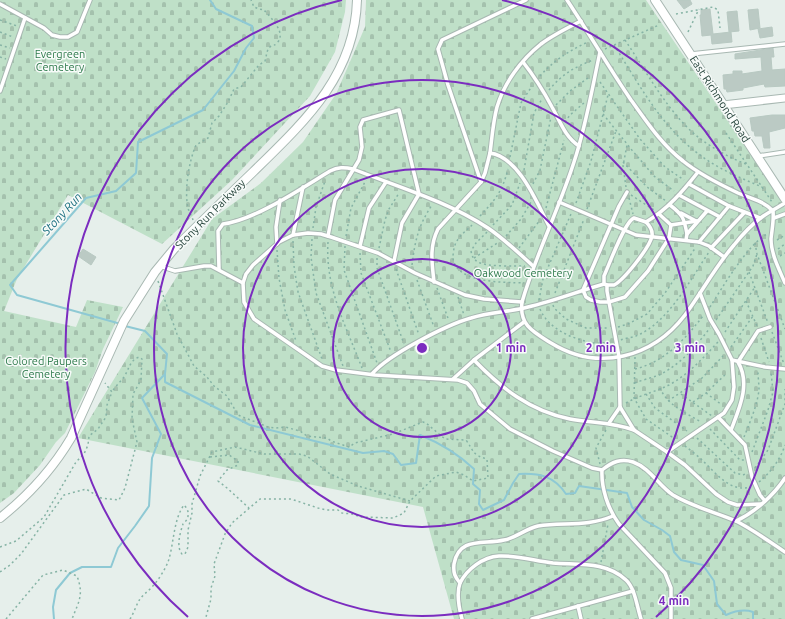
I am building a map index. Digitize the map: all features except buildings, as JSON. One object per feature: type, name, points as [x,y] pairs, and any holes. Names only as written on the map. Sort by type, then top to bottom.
[{"type":"street","name":"Stony Run Parkway","points":[[0,518],[18,504],[41,481],[60,456],[71,438],[124,321],[158,269],[174,249],[294,131],[322,99],[344,61],[352,36],[357,0]]},
{"type":"street","name":"East Richmond Road","points":[[655,0],[785,199]]},
{"type":"street","points":[[723,105],[785,98]]},
{"type":"lane","points":[[0,4],[44,28],[52,35],[68,37],[78,32],[90,0]]},
{"type":"lane","points":[[481,182],[448,85],[438,49],[442,40],[526,0]]},
{"type":"lane","points":[[567,0],[613,74],[663,143],[673,153],[698,172],[739,193],[766,204],[775,210]]},
{"type":"lane","points":[[0,91],[25,18]]},
{"type":"lane","points":[[434,282],[431,250],[434,238],[438,229],[481,182],[490,153],[499,100],[510,78],[540,44],[581,21]]},
{"type":"lane","points":[[690,54],[785,44]]},
{"type":"lane","points":[[600,52],[592,95],[579,146],[559,202],[533,266],[522,302],[521,309],[524,322],[534,331],[549,342],[570,352],[580,356],[599,359],[620,357],[647,348],[660,340],[685,315],[724,257],[744,233],[760,218],[785,203]]},
{"type":"lane","points":[[523,62],[536,80],[562,126],[579,146]]},
{"type":"lane","points":[[328,236],[335,200],[359,160],[362,147],[360,127],[363,120],[399,110],[418,194],[402,223],[394,261]]},
{"type":"lane","points":[[757,156],[785,152]]},
{"type":"lane","points":[[490,153],[499,156],[509,163],[522,178],[549,226]]},
{"type":"lane","points":[[219,269],[218,231],[223,224],[236,222],[248,217],[338,167],[353,169],[456,210],[489,228],[533,266]]},
{"type":"lane","points":[[646,222],[670,205],[698,172]]},
{"type":"lane","points":[[360,246],[369,208],[386,182]]},
{"type":"lane","points":[[689,184],[729,206],[760,218]]},
{"type":"lane","points":[[293,235],[304,187]]},
{"type":"lane","points":[[627,192],[618,206],[612,224],[583,290],[586,297],[600,302],[609,302],[625,297],[648,271],[669,238],[671,224]]},
{"type":"lane","points":[[679,195],[720,217]]},
{"type":"lane","points":[[277,244],[276,227],[280,200]]},
{"type":"lane","points":[[559,202],[636,235],[699,242],[712,248],[724,257]]},
{"type":"lane","points":[[670,205],[681,213],[698,221]]},
{"type":"lane","points":[[699,242],[729,206]]},
{"type":"lane","points":[[775,210],[771,240],[774,257],[785,283]]},
{"type":"lane","points":[[687,234],[707,211]]},
{"type":"lane","points":[[681,213],[685,223],[687,234],[686,240]]},
{"type":"lane","points":[[712,248],[744,213]]},
{"type":"lane","points":[[659,214],[671,224],[698,221]]},
{"type":"lane","points":[[774,218],[785,214]]},
{"type":"lane","points":[[372,374],[378,367],[406,349],[436,333],[466,320],[521,309],[552,301],[583,290],[606,285],[614,285],[632,268],[652,237],[652,231],[646,222],[634,218],[630,220],[624,230],[604,276],[606,285],[620,357],[621,405],[634,430]]},
{"type":"lane","points":[[522,302],[484,299],[465,295],[415,273],[378,253],[328,236],[312,234],[293,235],[277,244],[253,265],[246,274],[242,293],[244,302],[254,319],[325,367],[345,372],[453,379],[467,383],[474,391],[480,404],[510,429],[553,451],[592,468],[602,470],[615,461],[627,461],[634,463],[649,473],[672,494],[693,505],[736,521],[785,552]]},
{"type":"lane","points":[[158,269],[174,271],[212,266],[243,283]]},
{"type":"lane","points":[[668,452],[680,442],[724,413],[732,400],[734,387],[732,360],[710,319],[700,293]]},
{"type":"lane","points":[[453,379],[474,360],[524,322]]},
{"type":"lane","points":[[738,362],[758,330],[770,327]]},
{"type":"lane","points":[[474,360],[505,390],[542,411],[570,419],[609,424],[634,430],[685,465],[716,494],[728,502],[738,505],[761,504]]},
{"type":"lane","points":[[732,360],[771,368],[785,368]]},
{"type":"lane","points":[[731,430],[743,394],[743,376],[738,362]]},
{"type":"lane","points":[[609,424],[621,405]]},
{"type":"lane","points":[[717,418],[745,445],[756,486],[760,495],[765,501]]},
{"type":"lane","points":[[602,470],[603,485],[613,516],[665,573],[671,588],[671,619]]},
{"type":"lane","points":[[736,521],[748,516],[765,501],[785,478]]},
{"type":"lane","points":[[460,583],[455,577],[455,559],[459,551],[468,545],[473,543],[504,540],[539,526],[592,523],[613,516]]},
{"type":"lane","points":[[462,619],[459,602],[460,583],[478,563],[494,557],[505,556],[547,562],[600,566],[628,581],[633,591],[641,619]]},
{"type":"lane","points":[[532,619],[633,591]]},
{"type":"lane","points":[[578,606],[581,619]]},
{"type":"path","points":[[196,228],[188,208],[187,195],[190,166],[196,145],[208,138],[212,123],[219,116],[234,89],[241,87],[258,65],[265,61],[266,53],[270,47],[278,42],[280,38],[279,29],[264,10],[254,7],[251,0]]},
{"type":"path","points":[[676,14],[713,7],[718,10],[720,28]]},
{"type":"path","points":[[688,32],[699,9]]},
{"type":"path","points":[[0,20],[22,27]]},
{"type":"path","points":[[600,52],[659,25]]},
{"type":"path","points":[[0,32],[18,38]]},
{"type":"path","points":[[527,283],[484,281],[471,277],[458,268],[454,263],[453,254],[457,241],[499,194],[505,180],[521,103],[536,80],[550,66],[575,48],[592,40]]},
{"type":"path","points":[[625,40],[665,100],[682,122],[707,144],[746,164]]},
{"type":"path","points":[[0,45],[14,50]]},
{"type":"path","points":[[614,45],[656,110],[675,135],[700,156],[733,174],[762,187]]},
{"type":"path","points":[[530,190],[540,170],[553,108],[570,91],[587,78],[596,75],[640,139],[665,167],[689,184]]},
{"type":"path","points":[[562,126],[570,114],[592,95]]},
{"type":"path","points":[[603,114],[654,176],[679,195]]},
{"type":"path","points":[[517,251],[544,216],[566,132]]},
{"type":"path","points":[[726,133],[762,187],[775,210]]},
{"type":"path","points":[[627,144],[622,166],[634,218]]},
{"type":"path","points":[[623,162],[647,187],[670,205]]},
{"type":"path","points":[[330,171],[316,207],[312,234],[311,257],[316,293],[345,372]]},
{"type":"path","points":[[369,175],[352,208],[345,241],[344,270],[378,367]]},
{"type":"path","points":[[402,188],[389,209],[385,220],[378,253],[377,268],[406,349]]},
{"type":"path","points":[[627,192],[659,214]]},
{"type":"path","points":[[474,258],[503,240],[521,219],[534,197]]},
{"type":"path","points":[[435,201],[425,215],[415,239],[412,268],[436,333]]},
{"type":"path","points":[[293,235],[294,266],[298,292],[325,367]]},
{"type":"path","points":[[776,241],[785,235]]},
{"type":"path","points":[[328,236],[328,273],[332,291],[364,374]]},
{"type":"path","points":[[755,243],[757,254],[785,328]]},
{"type":"path","points":[[277,244],[279,278],[285,310],[300,351]]},
{"type":"path","points":[[777,249],[785,244]]},
{"type":"path","points":[[360,246],[362,274],[393,357]]},
{"type":"path","points":[[778,257],[785,253]]},
{"type":"path","points":[[634,383],[659,375],[693,350],[753,266],[757,254]]},
{"type":"path","points":[[394,261],[421,341]]},
{"type":"path","points":[[158,269],[177,334],[194,366],[207,376],[214,386],[227,396],[241,417],[268,427],[285,427],[300,431],[307,436],[327,438],[331,441],[349,447],[355,443],[394,434],[423,422],[445,439],[466,440],[472,451],[487,459],[488,478],[473,481],[464,474],[456,472],[436,476],[410,501],[404,513],[393,518],[361,517],[342,513],[338,510],[326,510],[291,500],[260,499],[232,523],[225,534],[214,564],[215,576],[211,588],[209,610],[205,619]]},
{"type":"path","points":[[749,272],[785,368]]},
{"type":"path","points":[[434,282],[451,326]]},
{"type":"path","points":[[621,405],[634,398],[668,386],[683,376],[701,360],[721,338],[755,287]]},
{"type":"path","points":[[456,292],[466,320]]},
{"type":"path","points":[[668,401],[681,394],[702,378],[728,351],[753,316]]},
{"type":"path","points":[[635,352],[634,398],[646,419],[702,459],[713,472],[731,486],[744,489],[756,486],[769,473],[782,455],[785,445]]},
{"type":"path","points":[[0,547],[16,541],[44,517],[76,462],[84,454],[88,445],[89,436],[98,429],[106,417],[107,405],[112,392],[124,377],[135,358],[139,357],[142,359],[140,380],[133,394],[132,419],[136,442],[125,488],[119,500],[102,498],[86,489],[64,495],[21,554],[0,572]]},
{"type":"path","points":[[742,442],[751,420],[759,389],[757,365]]},
{"type":"path","points":[[693,402],[706,393],[733,368]]},
{"type":"path","points":[[100,374],[112,392]]},
{"type":"path","points":[[646,394],[655,408],[712,450],[734,473],[743,475],[757,467],[768,450],[785,404],[785,389]]},
{"type":"path","points":[[706,393],[727,408]]},
{"type":"path","points":[[681,394],[717,418]]},
{"type":"path","points":[[599,462],[596,448],[609,424]]},
{"type":"path","points":[[130,619],[139,601],[151,588],[165,567],[172,547],[174,530],[184,505],[188,510],[188,516],[181,530],[178,550],[182,554],[185,554],[187,551],[189,537],[188,530],[192,513],[192,504],[200,476],[212,452],[235,447],[264,454],[299,454],[307,456],[330,474],[358,486],[410,501]]},
{"type":"path","points":[[210,457],[229,455],[238,460],[238,465],[227,470],[218,481],[249,508]]},
{"type":"path","points":[[600,564],[608,526]]},
{"type":"path","points":[[6,619],[43,575],[63,570],[77,576],[81,587],[80,599],[72,619]]},
{"type":"green space","points":[[0,0],[346,0],[345,12],[335,52],[310,96],[232,180],[162,244],[68,195],[17,279],[4,311],[76,327],[87,300],[123,307],[103,349],[95,372],[65,433],[56,442],[40,465],[14,493],[0,503]]},
{"type":"green space","name":"Oakwood Cemetery","points":[[366,0],[646,0],[782,201],[785,208],[785,619],[454,619],[423,507],[78,438],[212,219],[261,183],[303,142],[336,94],[365,27]]},
{"type":"waterway","name":"Stony Run","points":[[121,324],[17,295],[10,285],[86,198],[116,191],[136,173],[138,142],[203,110],[234,71],[246,48],[254,38],[252,26],[216,9],[210,0]]},
{"type":"waterway","points":[[54,619],[53,607],[56,590],[70,573],[82,567],[111,567],[118,548],[149,506],[152,458],[161,434],[142,398],[165,374],[167,354],[145,331],[125,326]]},
{"type":"waterway","points":[[165,374],[165,382],[250,425],[363,453],[384,451],[393,454],[401,465],[416,463],[420,435],[442,445],[474,469],[473,484],[480,490],[479,504],[483,510],[504,500],[519,474],[534,474],[551,479],[557,483],[566,494],[575,493],[579,486],[627,493],[632,507],[644,520],[670,536],[674,552],[681,560],[703,565],[714,581],[717,604],[726,615],[733,612],[750,611],[753,612],[753,619]]},
{"type":"park label","name":"Evergreen Cemetery","points":[[60,60]]},
{"type":"park label","name":"Colored Paupers Cemetery","points":[[46,367]]}]
